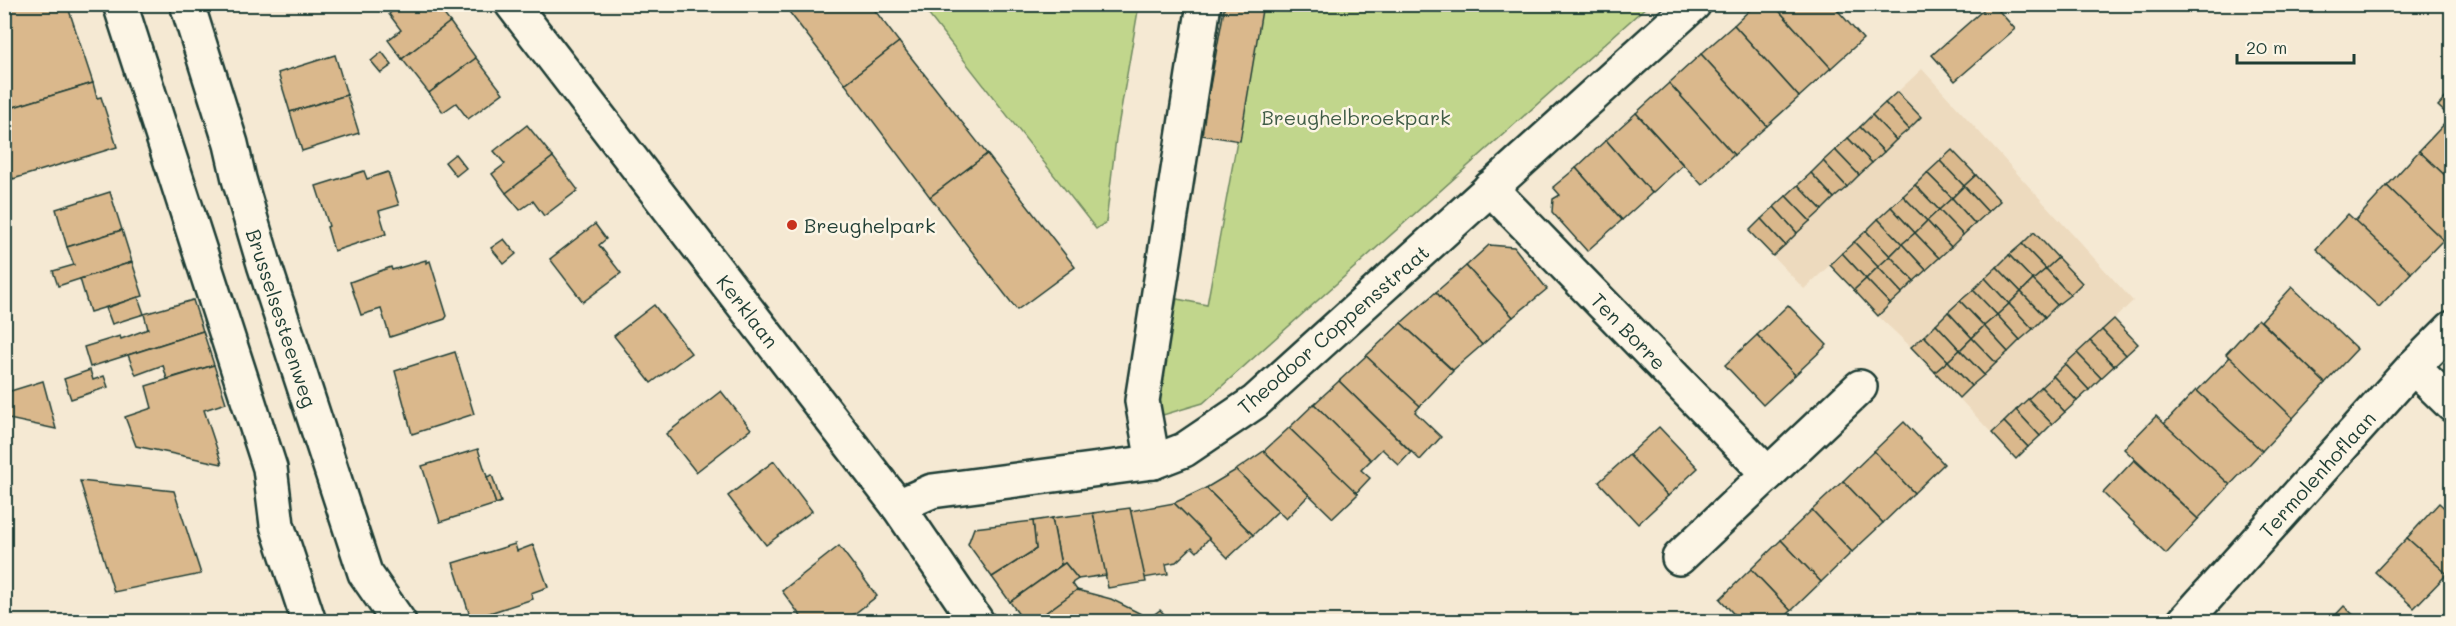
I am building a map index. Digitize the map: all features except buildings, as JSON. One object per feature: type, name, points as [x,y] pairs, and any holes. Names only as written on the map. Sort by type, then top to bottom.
[{"type":"street","points":[[120,4],[270,468],[277,525],[309,621]]},
{"type":"street","name":"Brusselsesteenweg","points":[[187,4],[231,144],[264,264],[365,573],[399,621]]},
{"type":"street","name":"Kerklaan","points":[[512,4],[898,506],[977,621]]},
{"type":"street","points":[[1153,462],[1142,401],[1204,4]]},
{"type":"street","name":"Theodoor Coppensstraat","points":[[898,506],[932,492],[1153,462],[1184,450],[1255,402],[1694,4]]},
{"type":"street","name":"Ten Borre","points":[[1490,188],[1768,474]]},
{"type":"street","name":"Termolenhoflaan","points":[[2184,621],[2413,367],[2451,328]]},
{"type":"street","points":[[2413,367],[2451,405]]},
{"type":"street","points":[[1679,558],[1860,387]]},
{"type":"shaded area","points":[[1922,69],[2133,301],[2114,319],[2138,344],[2016,459],[1830,265],[1804,289],[1749,231]]},
{"type":"green space","points":[[921,5],[1139,5],[1116,138],[1106,222],[1096,229]]},
{"type":"green space","name":"Breughelbroekpark","points":[[1262,5],[1648,5],[1203,403],[1153,418],[1177,299],[1207,305]]},
{"type":"place","name":"Breughelpark","points":[[792,225]]}]
